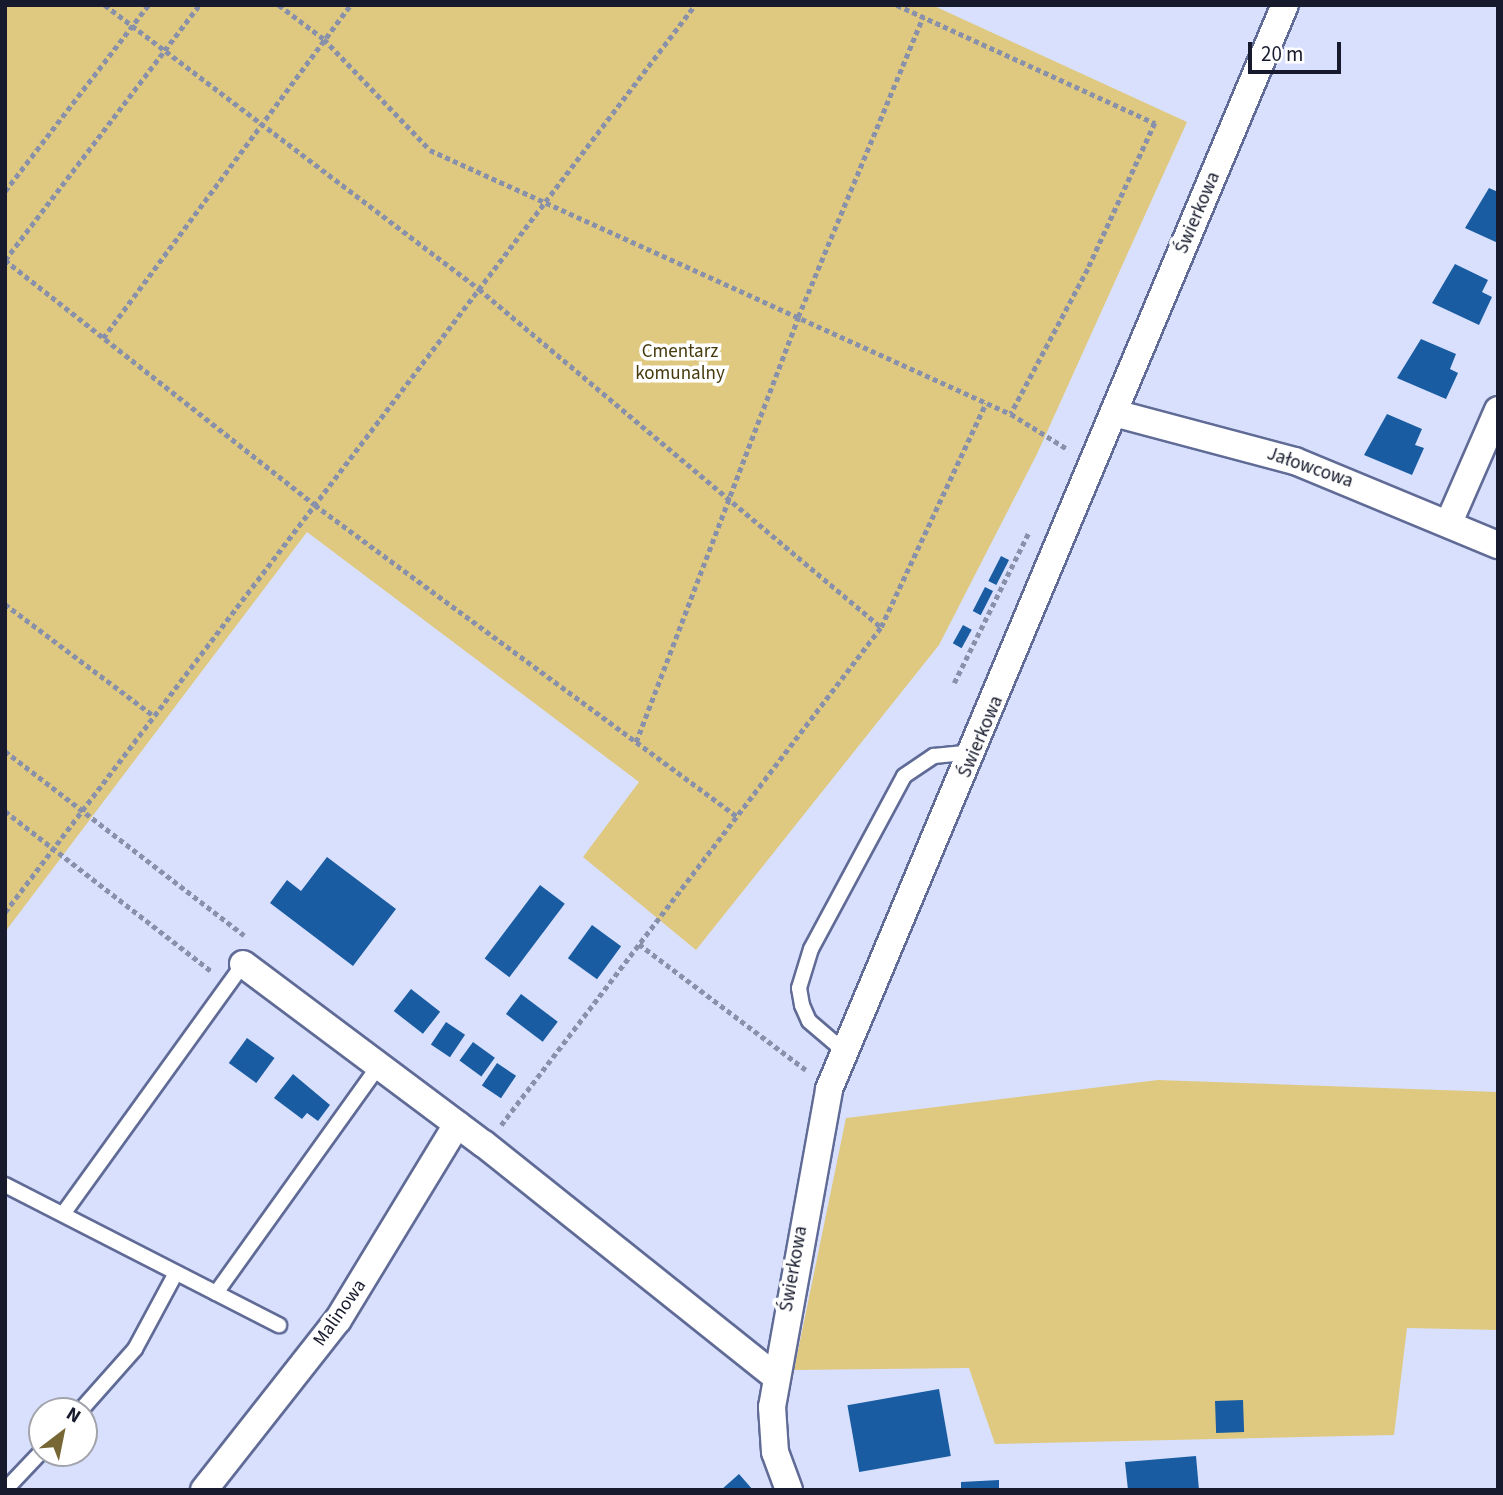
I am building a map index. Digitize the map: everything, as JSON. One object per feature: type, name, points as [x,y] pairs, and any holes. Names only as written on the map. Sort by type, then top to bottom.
[{"type":"street","name":"Świerkowa","points":[[789,1490],[775,1452],[776,1377],[818,1129],[844,1051],[974,752],[1285,5]]},
{"type":"street","points":[[1450,520],[1498,410]]},
{"type":"street","name":"Jałowcowa","points":[[1114,413],[1295,461],[1450,520],[1498,545]]},
{"type":"street","points":[[243,964],[457,1124],[776,1377]]},
{"type":"street","name":"Malinowa","points":[[204,1490],[338,1320],[457,1124]]},
{"type":"lane","points":[[844,1051],[809,1021],[802,1004],[799,988],[811,949],[904,776],[934,756],[974,752]]},
{"type":"lane","points":[[63,1214],[243,964]]},
{"type":"lane","points":[[216,1293],[379,1065]]},
{"type":"lane","points":[[5,1185],[279,1325]]},
{"type":"lane","points":[[92,1397],[135,1349],[176,1273]]},
{"type":"lane","points":[[5,1490],[28,1466]]},
{"type":"path","points":[[105,5],[479,289],[881,626]]},
{"type":"path","points":[[5,191],[148,5]]},
{"type":"path","points":[[199,5],[5,260],[315,505],[738,817]]},
{"type":"path","points":[[279,5],[324,40],[430,150],[1012,414],[1070,451],[1064,463]]},
{"type":"path","points":[[103,338],[263,126],[350,5]]},
{"type":"path","points":[[5,912],[695,5]]},
{"type":"path","points":[[897,5],[1155,123],[1088,269],[1012,414]]},
{"type":"path","points":[[636,742],[798,317],[923,18]]},
{"type":"path","points":[[508,1138],[497,1130],[881,626],[986,402]]},
{"type":"path","points":[[954,683],[1033,524]]},
{"type":"path","points":[[5,604],[154,716]]},
{"type":"path","points":[[5,751],[81,811]]},
{"type":"path","points":[[5,811],[218,976]]},
{"type":"path","points":[[639,944],[818,1079]]},
{"type":"green space","name":"Cmentarz komunalny","points":[[5,5],[932,5],[1187,122],[1037,454],[939,645],[696,950],[583,857],[639,782],[307,532],[5,932]]},
{"type":"green space","points":[[1158,1080],[1498,1092],[1498,1330],[1407,1328],[1394,1435],[995,1444],[969,1368],[794,1370],[846,1118]]},
{"type":"building","points":[[1489,188],[1498,192],[1498,243],[1465,228]]},
{"type":"building","points":[[1455,264],[1488,280],[1482,292],[1492,297],[1479,325],[1432,303]]},
{"type":"building","points":[[1421,339],[1456,354],[1450,369],[1458,373],[1446,399],[1397,378]]},
{"type":"building","points":[[1387,414],[1422,429],[1415,445],[1424,448],[1412,475],[1364,455]]},
{"type":"building","points":[[1001,556],[1009,560],[996,585],[988,581]]},
{"type":"building","points":[[985,587],[993,591],[981,615],[973,611]]},
{"type":"building","points":[[963,625],[972,630],[962,648],[953,643]]},
{"type":"building","points":[[327,857],[396,909],[353,966],[270,903],[287,880],[301,891]]},
{"type":"building","points":[[540,885],[565,904],[509,977],[485,958]]},
{"type":"building","points":[[592,925],[621,946],[597,979],[568,958]]},
{"type":"building","points":[[411,989],[440,1012],[423,1034],[394,1011]]},
{"type":"building","points":[[521,994],[558,1022],[543,1042],[506,1014]]},
{"type":"building","points":[[446,1022],[465,1035],[450,1057],[431,1044]]},
{"type":"building","points":[[247,1038],[275,1058],[256,1083],[229,1063]]},
{"type":"building","points":[[473,1042],[495,1058],[481,1076],[459,1061]]},
{"type":"building","points":[[497,1063],[516,1076],[501,1098],[482,1085]]},
{"type":"building","points":[[293,1074],[330,1105],[318,1121],[307,1113],[302,1119],[274,1098]]},
{"type":"building","points":[[939,1389],[951,1456],[859,1472],[847,1405]]},
{"type":"building","points":[[1243,1400],[1244,1432],[1216,1433],[1215,1401]]},
{"type":"building","points":[[1196,1456],[1199,1490],[1128,1490],[1125,1462]]},
{"type":"building","points":[[739,1474],[753,1490],[721,1490]]},
{"type":"building","points":[[999,1480],[999,1490],[961,1490],[961,1482]]}]
